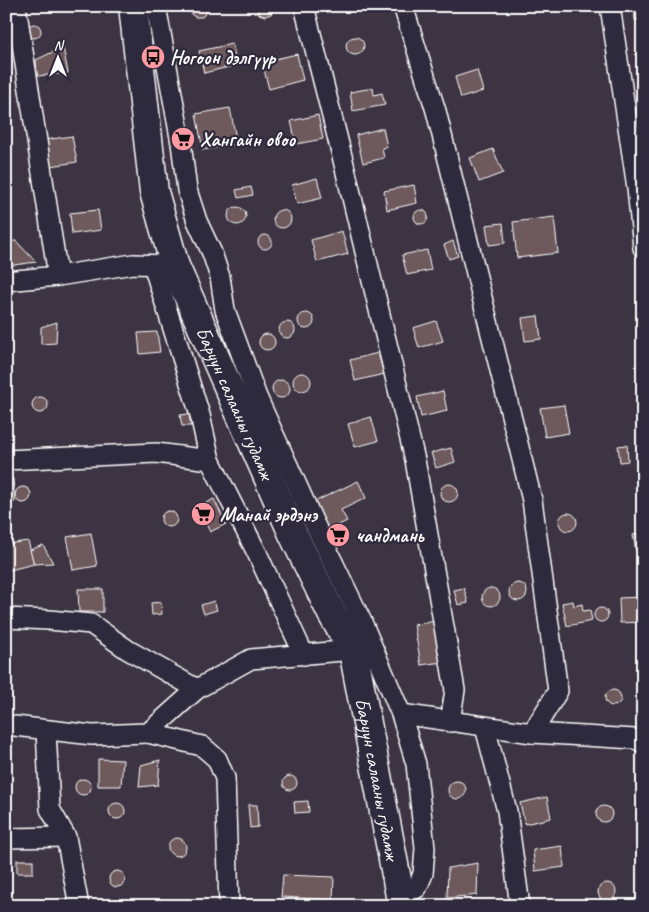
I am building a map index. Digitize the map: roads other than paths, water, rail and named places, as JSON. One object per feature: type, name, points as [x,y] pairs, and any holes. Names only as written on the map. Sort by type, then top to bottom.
[{"type":"main road","name":"Баруун салааны гудамж","points":[[134,6],[154,192],[164,265],[304,529],[332,614],[352,650],[401,901]]},
{"type":"street","points":[[16,6],[58,276]]},
{"type":"street","points":[[156,6],[181,143],[187,190],[197,221],[212,253],[220,277],[224,310],[304,529],[362,622],[401,714],[416,764],[425,848],[423,874],[417,888],[401,901]]},
{"type":"street","points":[[304,6],[415,460],[455,690],[450,722]]},
{"type":"street","points":[[403,6],[436,111],[532,500],[558,691],[532,733]]},
{"type":"street","points":[[610,6],[637,188],[643,248]]},
{"type":"street","points":[[154,192],[187,190]]},
{"type":"street","points":[[6,281],[58,276],[134,264],[164,265],[210,460],[304,655]]},
{"type":"street","points":[[6,460],[156,453],[210,460]]},
{"type":"street","points":[[6,618],[91,624],[128,650],[197,689]]},
{"type":"street","points":[[148,733],[197,689],[251,659],[352,650]]},
{"type":"street","points":[[401,714],[532,733],[640,738]]},
{"type":"street","points":[[6,725],[92,735],[148,733],[202,746],[218,759],[225,778],[229,906]]},
{"type":"street","points":[[486,727],[507,811],[520,906]]},
{"type":"street","points":[[46,730],[50,809],[66,837],[79,906]]},
{"type":"street","points":[[6,838],[66,837]]},
{"type":"place","name":"Ногоон дэлгүүр","points":[[153,57]]},
{"type":"place","name":"Хангайн овоо","points":[[183,139]]},
{"type":"place","name":"Манай эрдэнэ","points":[[203,514]]},
{"type":"place","name":"чандмань","points":[[338,535]]}]
